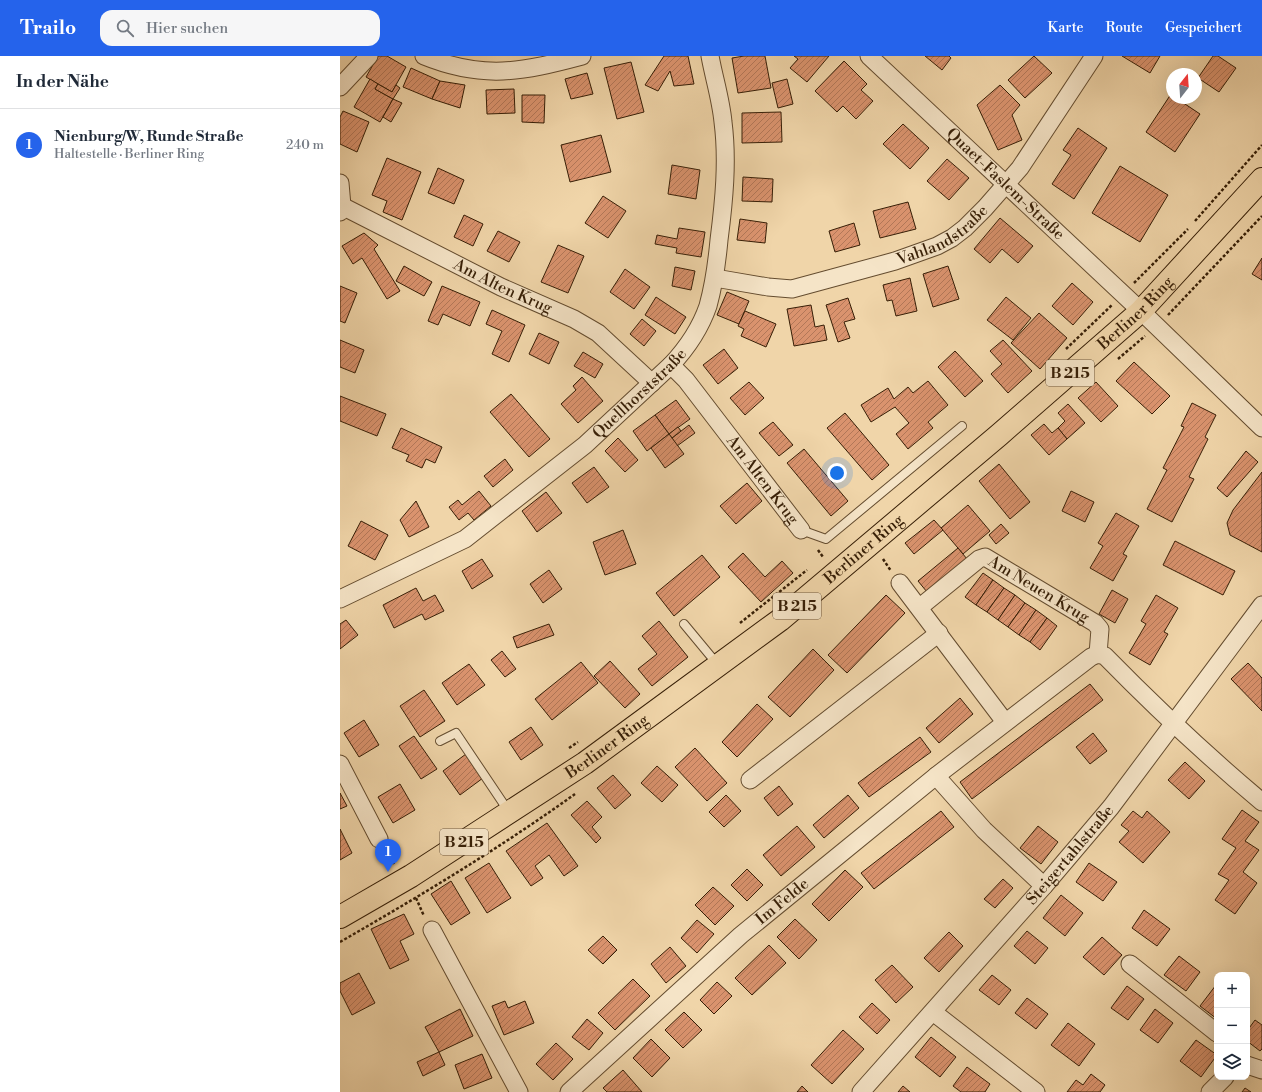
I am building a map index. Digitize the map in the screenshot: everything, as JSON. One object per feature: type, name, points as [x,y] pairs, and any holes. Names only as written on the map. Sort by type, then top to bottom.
[{"type":"main road","name":"Berliner Ring","points":[[340,917],[411,876],[585,763],[780,620],[999,435],[1149,319],[1262,179]]},
{"type":"street","points":[[340,87],[370,56]]},
{"type":"street","points":[[424,56],[442,63],[463,68],[484,72],[504,72],[534,68],[582,56]]},
{"type":"street","name":"Quellhorststraße","points":[[340,599],[465,539],[585,444],[672,365],[694,336],[707,307],[715,278],[723,210],[725,153],[723,119],[710,56]]},
{"type":"street","name":"Quaet-Faslem-Straße","points":[[869,56],[1149,319],[1262,428]]},
{"type":"street","name":"Vahlandstraße","points":[[715,278],[768,287],[792,289],[894,261],[937,246],[952,238],[965,228],[1020,168],[1094,56]]},
{"type":"street","points":[[340,183],[341,209]]},
{"type":"street","name":"Am Alten Krug","points":[[341,209],[501,287],[574,318],[598,333],[652,383]]},
{"type":"street","name":"Am Alten Krug","points":[[672,365],[686,380],[801,530]]},
{"type":"street","name":"Am Neuen Krug","points":[[920,607],[979,558],[985,557],[1095,623],[1100,629],[1098,654]]},
{"type":"street","points":[[900,583],[920,607],[1005,722],[1098,654],[1104,656],[1214,762],[1262,802]]},
{"type":"street","name":"Steigertahlstraße","points":[[861,1092],[1044,886],[1111,807],[1262,606]]},
{"type":"street","points":[[750,780],[939,633]]},
{"type":"street","name":"Im Felde","points":[[569,1092],[742,935],[936,776],[1005,722]]},
{"type":"street","points":[[340,764],[379,839]]},
{"type":"street","points":[[936,776],[984,830],[1044,886]]},
{"type":"street","points":[[432,930],[519,1092]]},
{"type":"street","points":[[1130,964],[1214,1031]]},
{"type":"street","points":[[933,1012],[1036,1092]]},
{"type":"street","points":[[1250,1066],[1262,1070]]},
{"type":"street","points":[[1210,1092],[1221,1080]]},
{"type":"lane","name":"Am Alten Krug","points":[[801,530],[826,539],[962,426]]},
{"type":"lane","points":[[684,624],[718,665]]},
{"type":"lane","points":[[440,741],[456,732],[509,812]]},
{"type":"path","points":[[1060,354],[1123,295],[1190,226],[1262,145]]},
{"type":"path","points":[[1149,319],[1179,306],[1262,216]]},
{"type":"path","points":[[817,562],[829,552]]},
{"type":"path","points":[[737,626],[811,566]]},
{"type":"path","points":[[566,751],[584,737]]},
{"type":"path","points":[[388,868],[401,860]]},
{"type":"building","points":[[378,56],[387,56],[406,67],[392,92],[366,77]]},
{"type":"building","points":[[664,56],[688,56],[694,84],[674,86],[670,71],[658,91],[645,85]]},
{"type":"building","points":[[744,56],[765,56],[771,88],[738,93],[732,58]]},
{"type":"building","points":[[794,56],[829,56],[807,82],[790,68],[798,59]]},
{"type":"building","points":[[925,56],[949,56],[951,58],[942,70]]},
{"type":"building","points":[[1034,56],[1052,73],[1025,98],[1008,80]]},
{"type":"building","points":[[1122,56],[1160,56],[1150,73]]},
{"type":"building","points":[[1213,56],[1218,56],[1236,68],[1219,92],[1202,81],[1202,72]]},
{"type":"building","points":[[844,61],[867,84],[861,90],[873,101],[856,119],[843,106],[837,112],[815,91]]},
{"type":"building","points":[[631,62],[644,112],[617,119],[604,68]]},
{"type":"building","points":[[411,68],[440,81],[432,99],[403,87]]},
{"type":"building","points":[[587,73],[593,94],[571,99],[565,79]]},
{"type":"building","points":[[370,79],[378,84],[375,89],[393,99],[380,122],[354,107]]},
{"type":"building","points":[[787,79],[793,104],[778,108],[772,83]]},
{"type":"building","points":[[440,81],[465,85],[460,108],[432,99]]},
{"type":"building","points":[[378,84],[392,92],[396,85],[400,88],[393,99],[375,89]]},
{"type":"building","points":[[1000,85],[1020,105],[1012,115],[1022,140],[998,150],[977,105]]},
{"type":"building","points":[[514,89],[515,113],[487,114],[486,90]]},
{"type":"building","points":[[522,95],[545,95],[544,123],[522,122]]},
{"type":"building","points":[[393,99],[402,103],[391,122],[383,117]]},
{"type":"building","points":[[1166,102],[1166,104],[1185,104],[1200,114],[1175,152],[1146,132]]},
{"type":"building","points":[[343,111],[369,122],[357,152],[340,144],[340,117]]},
{"type":"building","points":[[781,112],[782,142],[742,143],[742,113]]},
{"type":"building","points":[[903,124],[929,148],[910,169],[883,144]]},
{"type":"building","points":[[1078,128],[1107,148],[1074,199],[1052,184],[1071,155],[1063,150]]},
{"type":"building","points":[[601,135],[611,172],[570,182],[561,145]]},
{"type":"building","points":[[387,158],[421,172],[402,220],[383,212],[387,201],[372,195]]},
{"type":"building","points":[[947,159],[969,178],[949,200],[927,181]]},
{"type":"building","points":[[672,165],[700,170],[696,199],[668,194]]},
{"type":"building","points":[[1120,166],[1168,195],[1140,242],[1092,213]]},
{"type":"building","points":[[438,168],[464,180],[454,204],[428,193]]},
{"type":"building","points":[[743,177],[773,179],[772,202],[742,201]]},
{"type":"building","points":[[603,196],[626,211],[608,238],[585,223]]},
{"type":"building","points":[[908,202],[916,229],[880,238],[873,211]]},
{"type":"building","points":[[464,215],[483,224],[473,246],[454,237]]},
{"type":"building","points":[[1000,218],[1033,246],[1018,263],[1002,249],[990,263],[974,249]]},
{"type":"building","points":[[740,219],[767,223],[765,243],[737,240]]},
{"type":"building","points":[[854,223],[860,245],[835,252],[829,231]]},
{"type":"building","points":[[679,228],[705,232],[701,257],[676,253],[677,248],[655,244],[657,235],[677,239]]},
{"type":"building","points":[[498,231],[520,242],[509,262],[487,251]]},
{"type":"building","points":[[364,233],[378,245],[374,249],[400,291],[387,299],[362,258],[353,264],[342,246]]},
{"type":"building","points":[[558,245],[584,256],[568,293],[541,282]]},
{"type":"building","points":[[1262,258],[1262,280],[1252,274]]},
{"type":"building","points":[[404,266],[432,282],[424,296],[396,281]]},
{"type":"building","points":[[948,266],[959,299],[933,307],[923,274]]},
{"type":"building","points":[[675,267],[695,271],[691,290],[672,286]]},
{"type":"building","points":[[625,269],[650,287],[634,309],[610,292]]},
{"type":"building","points":[[910,278],[917,311],[896,316],[892,300],[887,301],[883,285]]},
{"type":"building","points":[[1072,283],[1093,302],[1073,325],[1052,306]]},
{"type":"building","points":[[340,286],[357,293],[345,323],[340,321]]},
{"type":"building","points":[[442,286],[480,302],[470,326],[443,314],[438,325],[428,321]]},
{"type":"building","points":[[727,292],[749,301],[739,324],[717,315]]},
{"type":"building","points":[[656,297],[686,317],[675,334],[645,315]]},
{"type":"building","points":[[1006,297],[1031,318],[1013,340],[987,320]]},
{"type":"building","points":[[848,298],[855,319],[844,322],[850,338],[838,342],[826,305]]},
{"type":"building","points":[[811,305],[815,327],[824,325],[827,340],[794,346],[787,309]]},
{"type":"building","points":[[492,310],[525,325],[509,362],[492,354],[502,331],[486,324]]},
{"type":"building","points":[[745,311],[776,324],[766,347],[741,336],[744,329],[738,326]]},
{"type":"building","points":[[1039,313],[1067,338],[1040,369],[1011,343]]},
{"type":"building","points":[[642,319],[656,331],[644,346],[630,334]]},
{"type":"building","points":[[539,333],[559,342],[549,364],[529,354]]},
{"type":"building","points":[[340,340],[364,350],[355,373],[340,367]]},
{"type":"building","points":[[1003,340],[1032,371],[1008,393],[991,374],[1002,364],[990,351]]},
{"type":"building","points":[[724,349],[738,368],[718,384],[703,365]]},
{"type":"building","points":[[955,351],[983,381],[965,397],[938,367]]},
{"type":"building","points":[[583,352],[603,364],[595,378],[574,366]]},
{"type":"building","points":[[1134,362],[1170,396],[1152,414],[1116,381]]},
{"type":"building","points":[[582,377],[603,401],[578,423],[561,404],[576,390],[573,386]]},
{"type":"building","points":[[928,381],[948,405],[928,422],[933,428],[908,449],[896,434],[909,423],[895,407],[871,422],[861,405],[888,388],[894,399],[908,387],[913,393]]},
{"type":"building","points":[[749,382],[764,398],[745,415],[730,398]]},
{"type":"building","points":[[1096,382],[1118,406],[1101,422],[1078,398]]},
{"type":"building","points":[[511,394],[550,439],[529,457],[490,412]]},
{"type":"building","points":[[340,396],[386,414],[377,436],[340,421]]},
{"type":"building","points":[[676,400],[690,419],[669,434],[655,415]]},
{"type":"building","points":[[1192,403],[1216,415],[1205,437],[1208,439],[1189,477],[1194,479],[1172,522],[1147,509],[1167,470],[1163,468],[1184,427],[1181,426]]},
{"type":"building","points":[[1068,404],[1085,423],[1067,439],[1058,428],[1065,421],[1058,413]]},
{"type":"building","points":[[845,413],[889,465],[872,480],[827,428]]},
{"type":"building","points":[[655,415],[669,434],[647,451],[633,431]]},
{"type":"building","points":[[773,422],[793,445],[779,456],[759,433]]},
{"type":"building","points":[[1044,424],[1052,433],[1058,428],[1067,439],[1049,455],[1031,435]]},
{"type":"building","points":[[689,425],[695,433],[677,446],[672,438]]},
{"type":"building","points":[[678,427],[681,431],[672,438],[669,434]]},
{"type":"building","points":[[401,428],[442,447],[435,463],[426,459],[422,468],[406,461],[409,455],[392,448]]},
{"type":"building","points":[[669,434],[684,454],[665,468],[651,448]]},
{"type":"building","points":[[618,438],[638,460],[625,472],[605,451]]},
{"type":"building","points":[[804,449],[848,501],[831,516],[787,463]]},
{"type":"building","points":[[1246,451],[1258,462],[1227,497],[1217,488]]},
{"type":"building","points":[[505,459],[513,470],[493,487],[484,476]]},
{"type":"building","points":[[999,464],[1030,502],[1010,519],[979,481]]},
{"type":"building","points":[[594,467],[609,487],[587,503],[572,483]]},
{"type":"building","points":[[1262,472],[1262,552],[1230,535],[1227,523],[1233,510]]},
{"type":"building","points":[[747,483],[762,501],[736,524],[720,506]]},
{"type":"building","points":[[479,491],[491,506],[474,520],[468,513],[459,520],[449,507],[458,500],[462,505]]},
{"type":"building","points":[[1071,491],[1094,502],[1085,522],[1062,511]]},
{"type":"building","points":[[546,492],[562,513],[537,532],[522,511]]},
{"type":"building","points":[[416,501],[429,527],[409,537],[400,520]]},
{"type":"building","points":[[968,505],[990,531],[963,554],[941,528]]},
{"type":"building","points":[[1116,513],[1139,526],[1123,554],[1127,556],[1113,581],[1090,568],[1103,546],[1098,543]]},
{"type":"building","points":[[934,520],[943,530],[914,554],[905,543]]},
{"type":"building","points":[[361,521],[388,535],[375,560],[348,546]]},
{"type":"building","points":[[1001,524],[1009,533],[996,544],[989,535]]},
{"type":"building","points":[[623,530],[636,564],[605,575],[593,542]]},
{"type":"building","points":[[1175,541],[1235,571],[1223,595],[1163,565]]},
{"type":"building","points":[[958,548],[967,559],[927,592],[918,581]]},
{"type":"building","points":[[743,553],[765,577],[782,561],[793,573],[761,602],[728,567]]},
{"type":"building","points":[[702,555],[720,577],[674,616],[656,593]]},
{"type":"building","points":[[482,559],[493,576],[472,589],[462,571]]},
{"type":"building","points":[[549,570],[562,589],[543,603],[530,584]]},
{"type":"building","points":[[983,573],[993,580],[976,605],[965,597]]},
{"type":"building","points":[[993,580],[1004,588],[987,612],[976,605]]},
{"type":"building","points":[[416,588],[423,601],[435,595],[444,611],[425,620],[422,614],[394,628],[383,605]]},
{"type":"building","points":[[1004,588],[1015,595],[998,620],[987,612]]},
{"type":"building","points":[[1112,590],[1128,599],[1115,623],[1099,614]]},
{"type":"building","points":[[886,595],[905,613],[847,673],[828,655]]},
{"type":"building","points":[[1015,595],[1025,603],[1008,627],[998,620]]},
{"type":"building","points":[[1156,595],[1178,608],[1164,632],[1168,634],[1150,665],[1129,653],[1146,624],[1141,621]]},
{"type":"building","points":[[1025,603],[1036,610],[1019,635],[1008,627]]},
{"type":"building","points":[[1036,610],[1047,618],[1030,642],[1019,635]]},
{"type":"building","points":[[1047,618],[1057,626],[1040,650],[1030,642]]},
{"type":"building","points":[[346,620],[358,635],[340,649],[340,624]]},
{"type":"building","points":[[659,621],[688,657],[652,686],[638,669],[657,654],[642,636]]},
{"type":"building","points":[[549,624],[554,635],[517,648],[513,637]]},
{"type":"building","points":[[813,649],[834,670],[790,717],[768,697]]},
{"type":"building","points":[[502,651],[516,669],[505,677],[491,660]]},
{"type":"building","points":[[610,661],[640,694],[625,708],[594,676]]},
{"type":"building","points":[[581,662],[598,683],[552,720],[535,699]]},
{"type":"building","points":[[1248,663],[1262,678],[1262,711],[1231,679]]},
{"type":"building","points":[[469,664],[485,685],[457,705],[442,683]]},
{"type":"building","points":[[1090,684],[1103,700],[972,799],[960,782]]},
{"type":"building","points":[[424,690],[445,721],[420,737],[400,706]]},
{"type":"building","points":[[960,698],[973,714],[939,743],[926,728]]},
{"type":"building","points":[[757,704],[773,719],[737,757],[722,742]]},
{"type":"building","points":[[364,720],[379,745],[359,757],[344,733]]},
{"type":"building","points":[[531,727],[543,745],[521,760],[509,742]]},
{"type":"building","points":[[1093,733],[1107,751],[1090,764],[1076,747]]},
{"type":"building","points":[[414,736],[437,769],[421,779],[399,746]]},
{"type":"building","points":[[920,737],[931,752],[869,797],[858,783]]},
{"type":"building","points":[[695,748],[727,783],[707,801],[675,767]]},
{"type":"building","points":[[466,754],[483,778],[460,795],[443,771]]},
{"type":"building","points":[[1185,762],[1205,781],[1189,799],[1168,780]]},
{"type":"building","points":[[657,766],[678,785],[662,802],[641,783]]},
{"type":"building","points":[[613,775],[631,795],[615,809],[597,788]]},
{"type":"building","points":[[400,784],[415,810],[393,823],[378,797]]},
{"type":"building","points":[[779,786],[793,804],[778,816],[764,798]]},
{"type":"building","points":[[340,793],[347,806],[340,809]]},
{"type":"building","points":[[726,795],[741,811],[724,827],[709,812]]},
{"type":"building","points":[[848,795],[859,808],[824,838],[813,825]]},
{"type":"building","points":[[587,801],[602,817],[592,827],[601,838],[596,843],[571,815]]},
{"type":"building","points":[[1242,810],[1259,822],[1245,841],[1259,850],[1243,872],[1257,883],[1235,914],[1215,900],[1229,880],[1218,874],[1236,848],[1222,839]]},
{"type":"building","points":[[941,811],[954,827],[874,889],[861,873]]},
{"type":"building","points":[[1133,811],[1142,818],[1147,811],[1170,832],[1143,863],[1119,842],[1129,831],[1121,825]]},
{"type":"building","points":[[547,823],[578,866],[564,876],[549,855],[535,866],[543,878],[531,886],[506,851]]},
{"type":"building","points":[[797,826],[815,847],[781,876],[763,855]]},
{"type":"building","points":[[1038,826],[1058,842],[1041,864],[1020,848]]},
{"type":"building","points":[[340,829],[352,853],[340,860]]},
{"type":"building","points":[[489,863],[511,898],[487,913],[465,878]]},
{"type":"building","points":[[1089,863],[1117,882],[1103,901],[1076,882]]},
{"type":"building","points":[[747,869],[763,885],[747,901],[731,885]]},
{"type":"building","points":[[845,870],[863,887],[829,921],[812,904]]},
{"type":"building","points":[[1003,879],[1013,888],[995,908],[984,899]]},
{"type":"building","points":[[451,881],[470,913],[451,925],[431,894]]},
{"type":"building","points":[[713,887],[734,906],[715,925],[695,905]]},
{"type":"building","points":[[1061,895],[1083,913],[1065,936],[1043,918]]},
{"type":"building","points":[[1144,910],[1170,929],[1157,946],[1132,928]]},
{"type":"building","points":[[404,914],[414,934],[400,941],[409,960],[390,969],[371,929]]},
{"type":"building","points":[[795,919],[817,940],[799,959],[777,937]]},
{"type":"building","points":[[697,920],[714,934],[697,953],[681,938]]},
{"type":"building","points":[[1027,931],[1048,948],[1035,964],[1014,946]]},
{"type":"building","points":[[949,932],[963,946],[939,972],[924,958]]},
{"type":"building","points":[[603,936],[617,950],[603,964],[588,950]]},
{"type":"building","points":[[1102,937],[1122,955],[1104,975],[1083,957]]},
{"type":"building","points":[[769,945],[786,963],[752,995],[735,978]]},
{"type":"building","points":[[670,947],[686,966],[666,983],[651,964]]},
{"type":"building","points":[[1179,956],[1200,972],[1186,991],[1164,975]]},
{"type":"building","points":[[892,965],[913,987],[896,1003],[875,980]]},
{"type":"building","points":[[359,973],[375,1003],[352,1015],[340,991],[340,983]]},
{"type":"building","points":[[992,975],[1011,990],[999,1005],[979,990]]},
{"type":"building","points":[[633,979],[650,996],[615,1030],[598,1013]]},
{"type":"building","points":[[717,982],[732,996],[714,1014],[700,1000]]},
{"type":"building","points":[[1127,986],[1144,999],[1128,1020],[1111,1008]]},
{"type":"building","points":[[1214,988],[1214,1017],[1200,1006]]},
{"type":"building","points":[[1027,998],[1048,1014],[1036,1029],[1015,1013]]},
{"type":"building","points":[[505,1001],[508,1008],[525,1001],[534,1023],[504,1035],[492,1006]]},
{"type":"building","points":[[872,1003],[890,1020],[877,1034],[859,1017]]},
{"type":"building","points":[[460,1009],[473,1036],[439,1052],[425,1027]]},
{"type":"building","points":[[1155,1009],[1173,1023],[1158,1043],[1140,1030]]},
{"type":"building","points":[[684,1012],[702,1030],[683,1048],[665,1030]]},
{"type":"building","points":[[587,1019],[603,1033],[589,1050],[572,1037]]},
{"type":"building","points":[[1255,1020],[1262,1025],[1262,1049],[1260,1051],[1250,1043],[1250,1027]]},
{"type":"building","points":[[1068,1023],[1095,1044],[1079,1066],[1051,1045]]},
{"type":"building","points":[[843,1030],[864,1049],[832,1084],[811,1065]]},
{"type":"building","points":[[931,1037],[956,1057],[940,1077],[915,1057]]},
{"type":"building","points":[[651,1039],[670,1058],[652,1077],[633,1058]]},
{"type":"building","points":[[1196,1040],[1214,1053],[1214,1059],[1201,1077],[1180,1061]]},
{"type":"building","points":[[556,1043],[573,1059],[553,1080],[536,1064]]},
{"type":"building","points":[[439,1052],[445,1065],[423,1076],[417,1062]]},
{"type":"building","points":[[482,1054],[492,1078],[464,1089],[455,1065]]},
{"type":"building","points":[[967,1067],[990,1084],[985,1092],[961,1092],[953,1086]]},
{"type":"building","points":[[623,1070],[642,1092],[607,1092],[603,1088]]},
{"type":"building","points":[[1091,1074],[1105,1085],[1100,1092],[1067,1092],[1076,1080],[1083,1085]]},
{"type":"building","points":[[802,1086],[808,1092],[797,1092]]},
{"type":"building","points":[[903,1086],[910,1092],[898,1092]]},
{"type":"building","points":[[1245,1088],[1251,1092],[1242,1092]]},
{"type":"place","name":"Nienburg/W, Runde Straße","points":[[388,872]]}]
